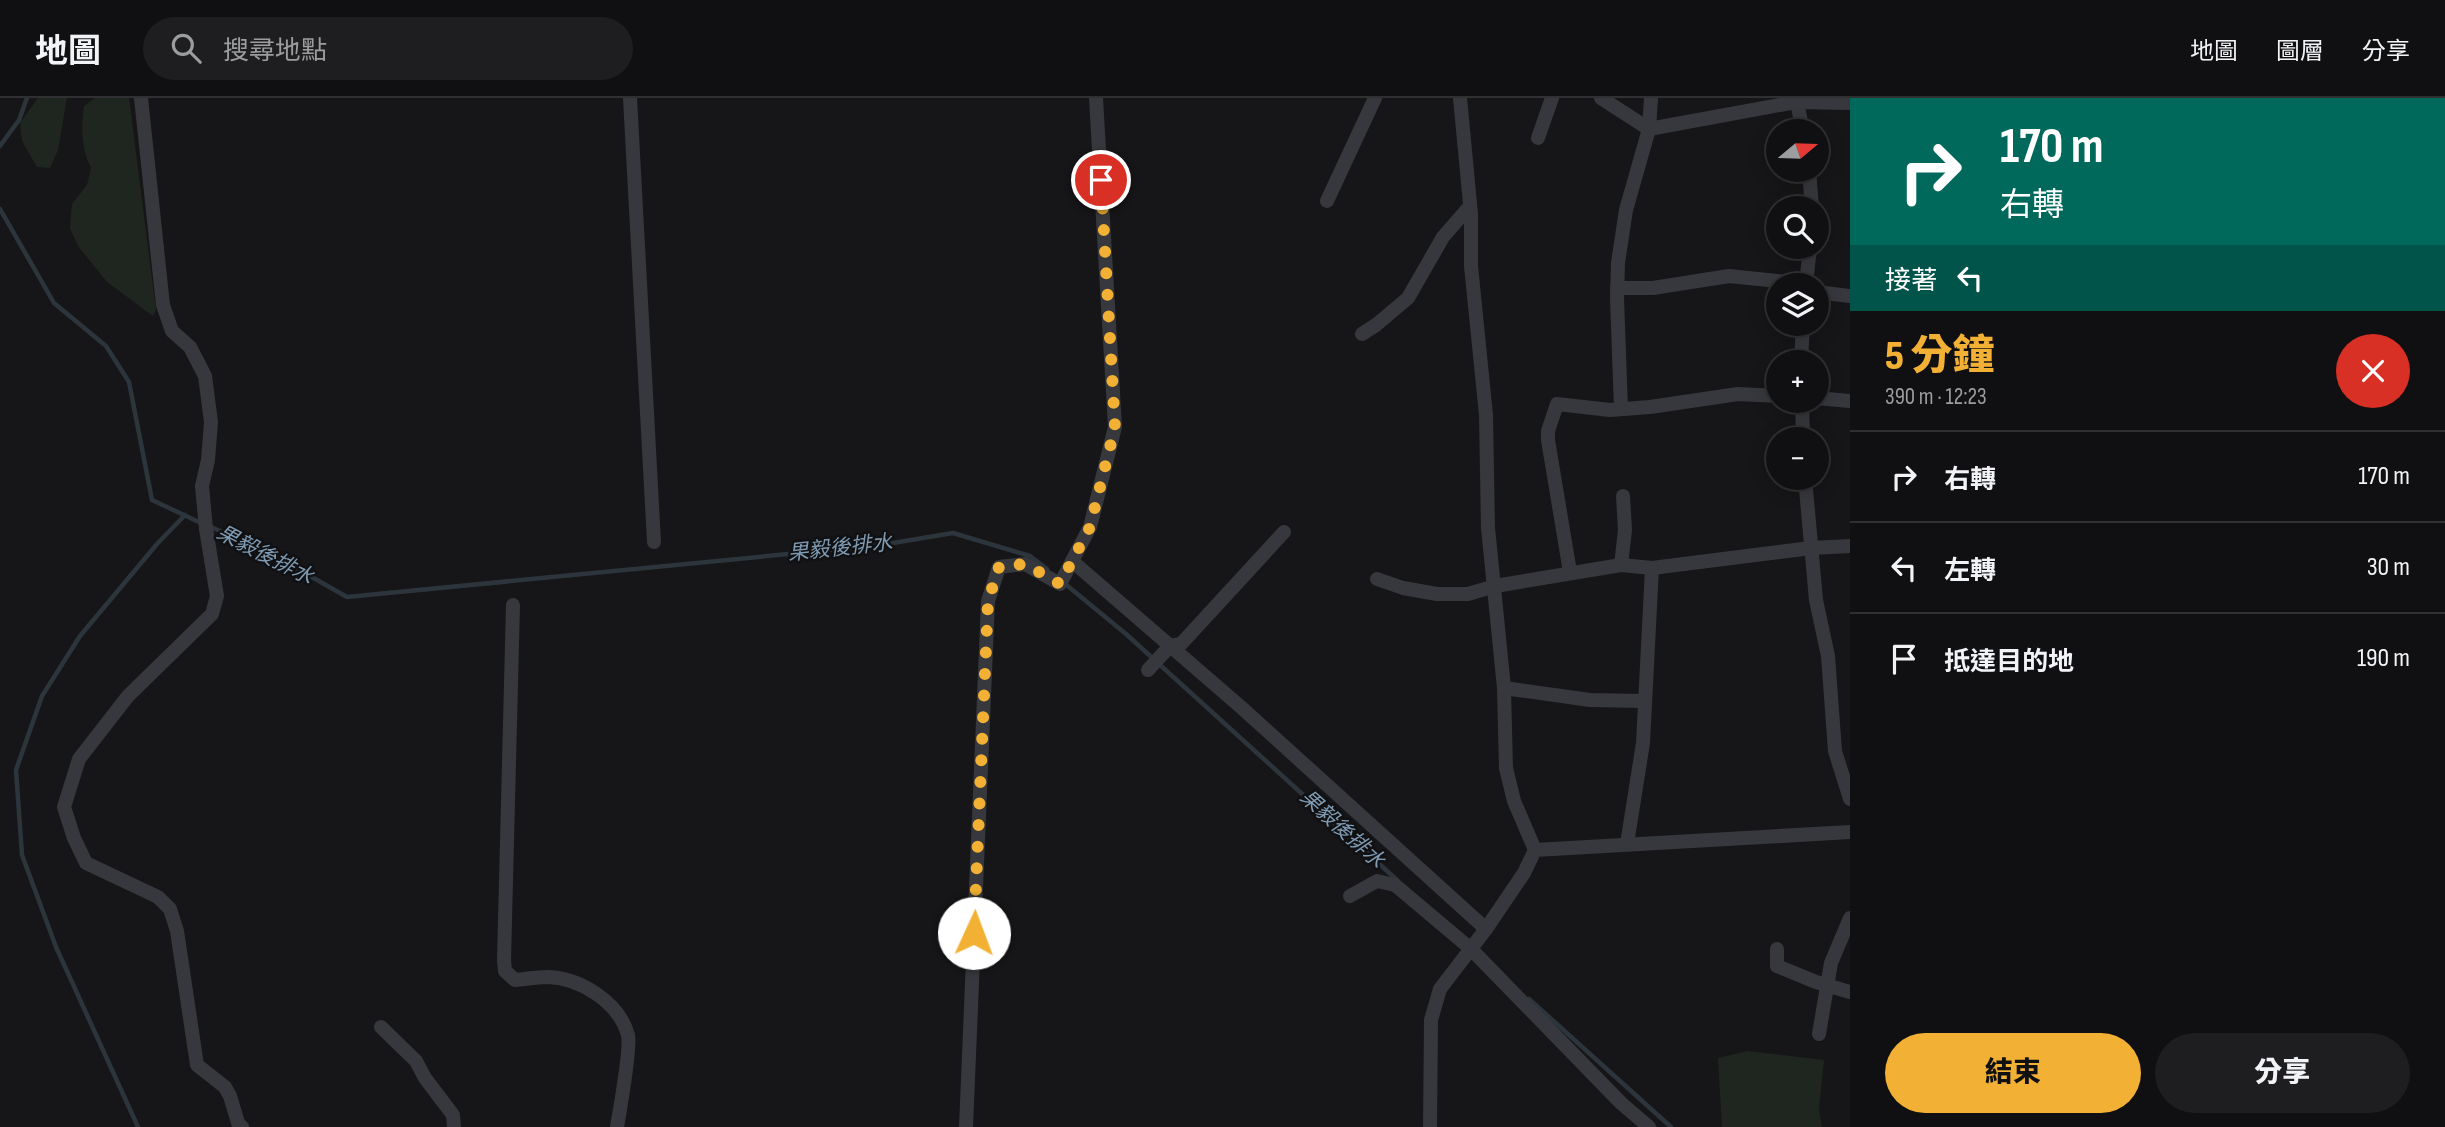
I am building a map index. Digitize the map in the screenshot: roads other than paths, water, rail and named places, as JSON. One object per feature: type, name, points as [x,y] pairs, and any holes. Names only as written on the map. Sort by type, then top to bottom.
[{"type":"street","points":[[141,98],[163,305],[172,331],[190,347],[205,376],[211,422],[208,460],[202,486],[217,596],[212,614],[128,696],[79,759],[64,807],[86,863],[158,897],[170,909],[177,932],[197,1065],[225,1087],[239,1126],[242,1127]]},
{"type":"street","points":[[630,98],[654,542]]},
{"type":"street","points":[[966,1127],[988,601],[999,567],[1025,564],[1060,584],[1090,527],[1115,427],[1096,98]]},
{"type":"street","points":[[1327,201],[1375,98]]},
{"type":"street","points":[[1430,1127],[1431,1020],[1440,989],[1524,873],[1535,849],[1514,801],[1506,768],[1504,688],[1489,528],[1486,415],[1471,266],[1470,206],[1460,98]]},
{"type":"street","points":[[1538,138],[1552,98]]},
{"type":"street","points":[[1601,98],[1649,129],[1796,100],[1850,103]]},
{"type":"street","points":[[1620,409],[1617,288],[1626,210],[1649,129],[1651,98]]},
{"type":"street","points":[[1796,100],[1800,119]]},
{"type":"street","points":[[1362,334],[1408,298],[1443,237],[1470,206]]},
{"type":"street","points":[[1617,288],[1653,288],[1730,276],[1766,280]]},
{"type":"street","points":[[1829,294],[1850,296]]},
{"type":"street","points":[[1570,572],[1551,466],[1548,431],[1556,404],[1620,409],[1738,394],[1766,395]]},
{"type":"street","points":[[1829,399],[1850,401]]},
{"type":"street","points":[[1805,490],[1816,600],[1828,656],[1835,751],[1850,799]]},
{"type":"street","points":[[1621,565],[1625,530],[1623,496]]},
{"type":"street","points":[[1148,670],[1170,646],[1181,644],[1284,532]]},
{"type":"street","points":[[1377,579],[1403,588],[1437,594],[1468,594],[1495,586],[1621,565],[1652,568],[1811,548],[1850,547]]},
{"type":"street","points":[[1072,561],[1486,929]]},
{"type":"street","points":[[1627,844],[1643,743],[1652,568]]},
{"type":"street","points":[[513,605],[503,960],[505,971],[515,980],[549,977],[568,980],[598,994],[617,1014],[628,1036],[617,1127]]},
{"type":"street","points":[[1504,688],[1590,700],[1645,701]]},
{"type":"street","points":[[1535,849],[1850,832]]},
{"type":"street","points":[[1350,896],[1377,881],[1395,885],[1471,949],[1621,1103],[1649,1127]]},
{"type":"street","points":[[1819,1034],[1831,963],[1850,918]]},
{"type":"street","points":[[1777,948],[1777,966],[1815,982],[1850,992]]},
{"type":"street","points":[[381,1027],[416,1061],[425,1078],[453,1115],[454,1127]]},
{"type":"waterway","name":"果毅後排水","points":[[0,146],[19,120],[27,98]]},
{"type":"waterway","name":"果毅後排水","points":[[0,209],[54,303],[106,346],[129,382],[152,500],[201,523]]},
{"type":"waterway","points":[[138,1127],[56,947],[22,855],[16,770],[42,696],[80,636],[157,544],[185,515]]},
{"type":"waterway","name":"果毅後排水","points":[[209,526],[280,559],[347,597],[881,545],[953,533],[1030,556],[1047,569]]},
{"type":"waterway","name":"果毅後排水","points":[[1064,583],[1126,634],[1397,880]]},
{"type":"waterway","name":"果毅後排水","points":[[1529,999],[1671,1127]]}]
